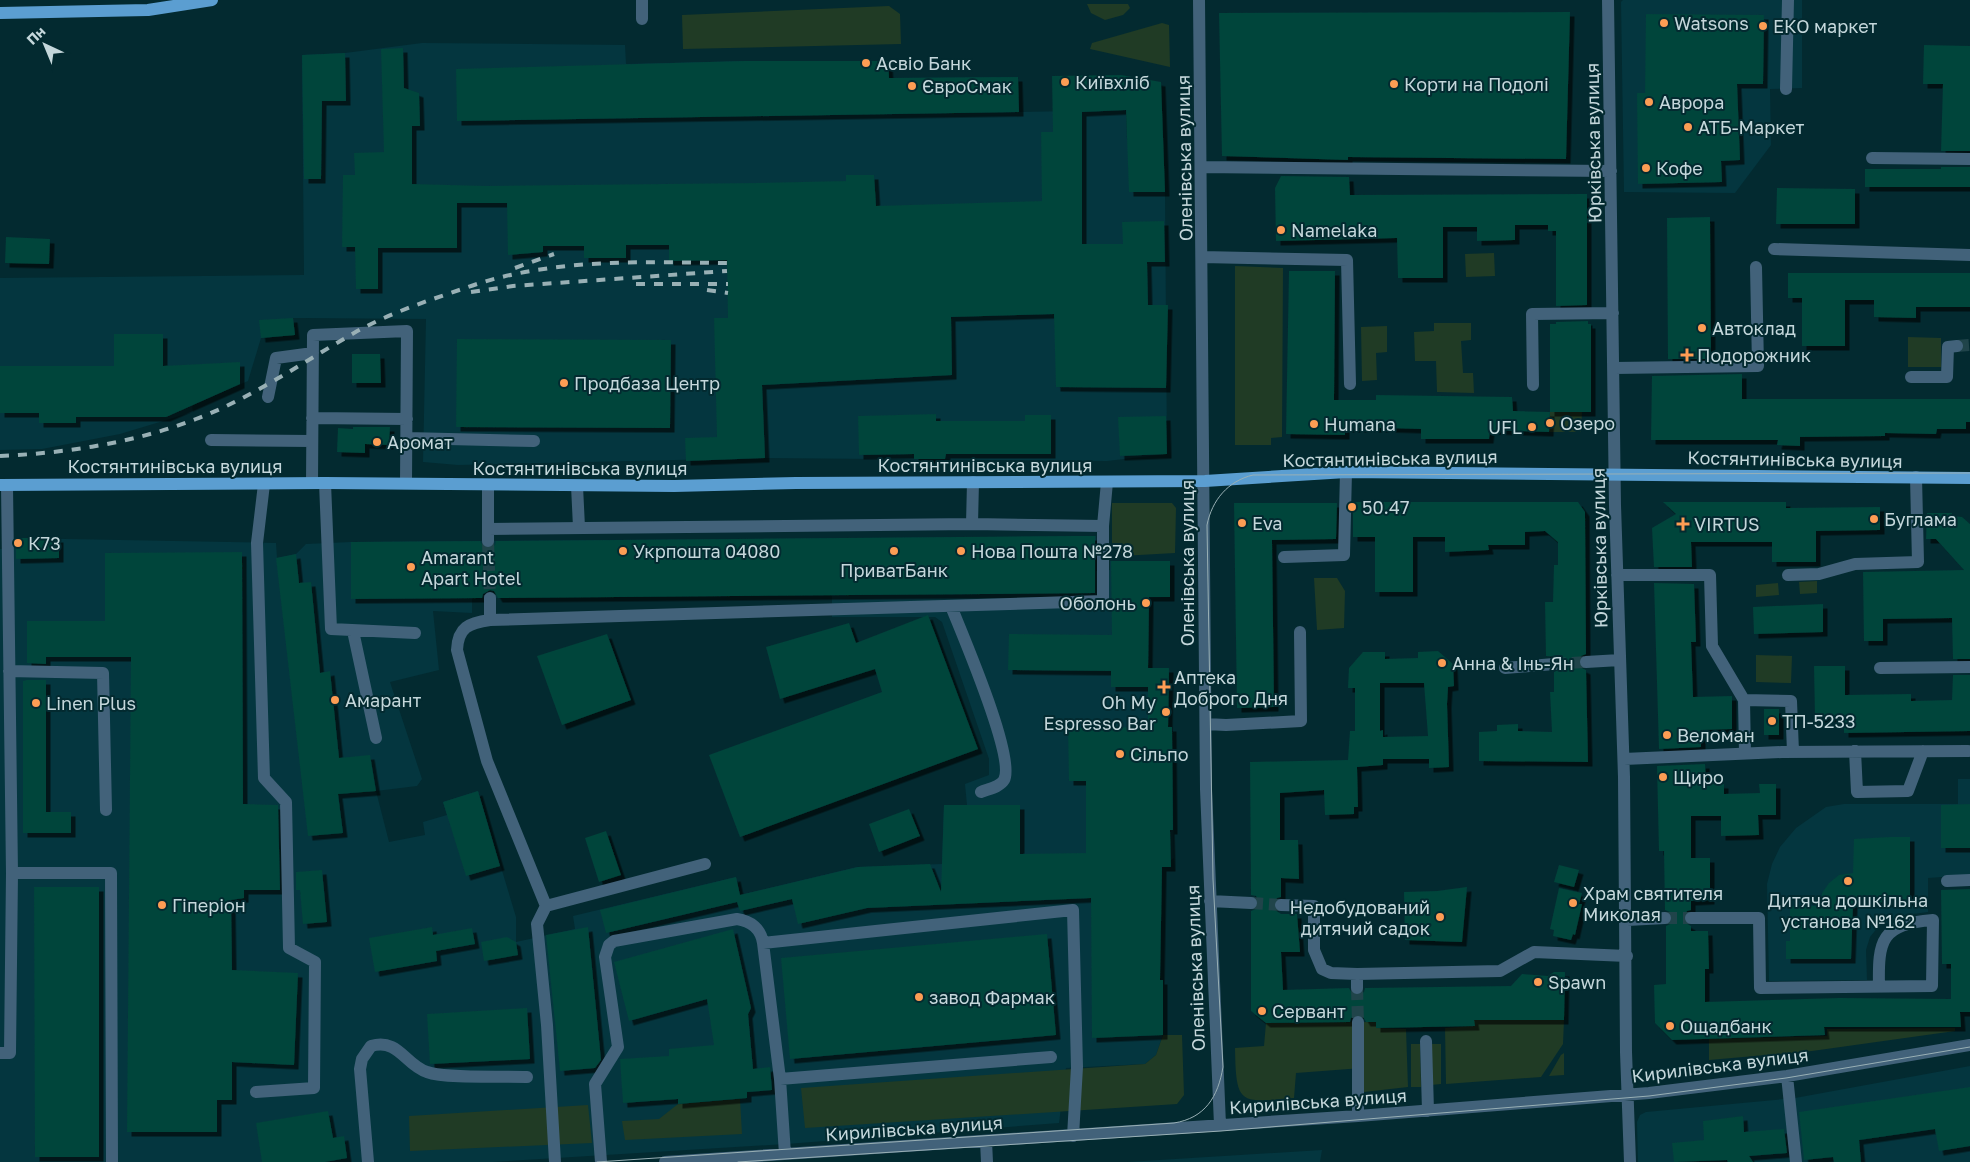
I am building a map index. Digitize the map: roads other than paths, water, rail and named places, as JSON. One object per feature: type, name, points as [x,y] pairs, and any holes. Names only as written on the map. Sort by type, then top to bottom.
[{"type":"main road","points":[[0,13],[148,10],[212,0]]},
{"type":"main road","name":"Костянтинівська вулиця","points":[[3,485],[406,483],[578,486],[1107,482],[1205,481],[1346,472],[1970,478]]},
{"type":"street","points":[[642,0],[642,18]]},
{"type":"street","name":"Оленівська вулиця","points":[[1199,0],[1205,481],[1206,789],[1220,1125]]},
{"type":"street","name":"Юрківська вулиця","points":[[1608,0],[1615,474],[1624,759],[1627,920],[1627,1095],[1630,1162]]},
{"type":"street","points":[[1786,89],[1788,0]]},
{"type":"street","points":[[1872,158],[1970,159]]},
{"type":"street","points":[[1201,167],[1611,171]]},
{"type":"street","points":[[1774,249],[1970,255]]},
{"type":"street","points":[[1202,256],[1347,260],[1350,384]]},
{"type":"street","points":[[1614,368],[1758,366],[1756,267]]},
{"type":"street","points":[[1532,385],[1532,314],[1613,313]]},
{"type":"street","points":[[312,483],[313,335],[407,331],[406,483]]},
{"type":"street","points":[[1912,377],[1947,377],[1948,347],[1957,346]]},
{"type":"street","points":[[268,397],[276,358],[313,353]]},
{"type":"street","points":[[312,418],[407,419]]},
{"type":"street","points":[[407,438],[534,441]]},
{"type":"street","points":[[211,440],[312,441]]},
{"type":"street","points":[[1284,557],[1344,555],[1346,472]]},
{"type":"street","points":[[1788,575],[1819,574],[1854,564],[1918,562],[1916,478]]},
{"type":"street","points":[[972,524],[973,482]]},
{"type":"street","points":[[546,906],[487,761],[457,650],[457,639],[462,631],[473,622],[1103,601],[1103,526],[1107,482]]},
{"type":"street","points":[[325,483],[331,629],[415,633]]},
{"type":"street","points":[[256,1092],[314,1088],[315,962],[289,948],[286,802],[264,778],[257,544],[264,484]]},
{"type":"street","points":[[0,1053],[10,1053],[12,873],[5,831],[9,671],[4,610],[3,485]]},
{"type":"street","points":[[488,485],[488,535],[579,527],[972,524],[1103,526]]},
{"type":"street","points":[[578,486],[579,527]]},
{"type":"street","points":[[1617,575],[1710,575],[1712,646],[1744,700],[1745,753]]},
{"type":"street","points":[[490,598],[490,620]]},
{"type":"street","points":[[952,606],[997,727],[1005,761],[1004,780],[999,785],[981,792]]},
{"type":"street","points":[[353,631],[376,738]]},
{"type":"street","points":[[1206,724],[1226,725],[1301,721],[1300,632]]},
{"type":"street","points":[[1586,662],[1620,660]]},
{"type":"street","points":[[1505,668],[1554,664]]},
{"type":"street","points":[[1880,668],[1970,667]]},
{"type":"street","points":[[9,671],[103,673],[106,810]]},
{"type":"street","points":[[1744,700],[1790,701],[1793,752]]},
{"type":"street","points":[[1192,749],[1206,748]]},
{"type":"street","points":[[1856,752],[1856,792],[1908,791],[1923,751]]},
{"type":"street","points":[[1624,759],[1745,753],[1968,751]]},
{"type":"street","points":[[1193,789],[1206,789]]},
{"type":"street","points":[[555,1162],[550,1064],[537,924],[546,906],[705,864]]},
{"type":"street","points":[[12,873],[111,873],[112,1162]]},
{"type":"street","points":[[1946,881],[1970,880]]},
{"type":"street","points":[[1210,901],[1251,903]]},
{"type":"street","points":[[1281,905],[1314,906],[1314,950],[1322,969],[1332,973],[1500,971],[1534,952],[1627,956]]},
{"type":"street","points":[[763,943],[1073,910],[1077,1067],[1074,1136]]},
{"type":"street","points":[[1627,920],[1665,918]]},
{"type":"street","points":[[1691,918],[1759,918],[1760,988],[1879,987],[1932,986],[1933,920],[1904,924],[1891,933],[1881,944],[1878,955],[1879,987]]},
{"type":"street","points":[[601,1162],[595,1084],[618,1047],[605,957],[609,945],[614,941],[738,919],[747,920],[756,927],[763,943],[780,1079],[785,1154]]},
{"type":"street","points":[[1357,974],[1357,988]]},
{"type":"street","points":[[1358,1022],[1358,1116]]},
{"type":"street","points":[[1426,1041],[1428,1111]]},
{"type":"street","points":[[368,1162],[360,1069],[362,1059],[371,1046],[386,1044],[397,1048],[413,1065],[428,1073],[527,1077]]},
{"type":"street","name":"Кирилівська вулиця","points":[[665,1162],[1074,1136],[1627,1095],[1787,1076],[1970,1045]]},
{"type":"street","points":[[780,1079],[1051,1057]]},
{"type":"street","points":[[1787,1076],[1796,1162]]},
{"type":"street","points":[[986,1141],[987,1162]]},
{"type":"tunnel","points":[[1957,346],[1970,345]]},
{"type":"tunnel","points":[[488,541],[490,598]]},
{"type":"tunnel","points":[[1554,664],[1586,662]]},
{"type":"tunnel","points":[[1251,903],[1281,905]]},
{"type":"tunnel","points":[[1665,918],[1691,918]]},
{"type":"tunnel","points":[[1357,988],[1358,1022]]},
{"type":"tram line","points":[[597,1162],[1174,1123],[1185,1120],[1202,1111],[1218,1088],[1223,1067],[1213,879],[1207,525],[1217,500],[1222,493],[1236,482],[1253,475],[1970,473]]},
{"type":"tram line","points":[[738,1162],[1221,1131],[1649,1096],[1786,1078],[1970,1047]]},
{"type":"railway","points":[[515,268],[554,254]]},
{"type":"railway","points":[[0,456],[100,445],[148,434],[196,419],[237,401],[381,319],[424,302],[499,278],[563,266],[662,262],[727,263]]},
{"type":"railway","points":[[471,292],[513,286],[727,271]]},
{"type":"railway","points":[[636,284],[728,284]]},
{"type":"railway","points":[[707,290],[728,293]]},
{"type":"place","name":"Watsons","points":[[1664,23]]},
{"type":"place","name":"ЕКО маркет","points":[[1763,26]]},
{"type":"place","name":"Асвіо Банк","points":[[866,63]]},
{"type":"place","name":"Київхліб","points":[[1065,82]]},
{"type":"place","name":"Корти на Подолі","points":[[1394,84]]},
{"type":"place","name":"ЄвроСмак","points":[[912,86]]},
{"type":"place","name":"Аврора","points":[[1649,102]]},
{"type":"place","name":"АТБ-Маркет","points":[[1688,127]]},
{"type":"place","name":"Кофе","points":[[1646,168]]},
{"type":"place","name":"Namelaka","points":[[1281,230]]},
{"type":"place","name":"Автоклад","points":[[1702,328]]},
{"type":"place","name":"Подорожник","points":[[1687,355]]},
{"type":"place","name":"Продбаза Центр","points":[[564,383]]},
{"type":"place","name":"Озеро","points":[[1550,423]]},
{"type":"place","name":"Humana","points":[[1314,424]]},
{"type":"place","name":"UFL","points":[[1532,427]]},
{"type":"place","name":"Аромат","points":[[377,442]]},
{"type":"place","name":"50.47","points":[[1352,507]]},
{"type":"place","name":"Буглама","points":[[1874,519]]},
{"type":"place","name":"Eva","points":[[1242,523]]},
{"type":"place","name":"VIRTUS","points":[[1683,524]]},
{"type":"place","name":"К73","points":[[18,543]]},
{"type":"place","name":"Укрпошта 04080","points":[[623,551]]},
{"type":"place","name":"ПриватБанк","points":[[894,551]]},
{"type":"place","name":"Нова Пошта №278","points":[[961,551]]},
{"type":"place","name":"Amarant Apart Hotel","points":[[411,567]]},
{"type":"place","name":"Оболонь","points":[[1146,603]]},
{"type":"place","name":"Анна & Інь-Ян","points":[[1442,663]]},
{"type":"place","name":"Аптека Доброго Дня","points":[[1164,687]]},
{"type":"place","name":"Амарант","points":[[335,700]]},
{"type":"place","name":"Linen Plus","points":[[36,703]]},
{"type":"place","name":"Oh My Espresso Bar","points":[[1166,712]]},
{"type":"place","name":"ТП-5233","points":[[1772,721]]},
{"type":"place","name":"Веломан","points":[[1667,735]]},
{"type":"place","name":"Сільпо","points":[[1120,754]]},
{"type":"place","name":"Щиро","points":[[1663,777]]},
{"type":"place","name":"Дитяча дошкільна установа №162","points":[[1848,881]]},
{"type":"place","name":"Храм святителя Миколая","points":[[1573,903]]},
{"type":"place","name":"Гіперіон","points":[[162,905]]},
{"type":"place","name":"Недобудований дитячий садок","points":[[1440,917]]},
{"type":"place","name":"Spawn","points":[[1538,982]]},
{"type":"place","name":"завод Фармак","points":[[919,997]]},
{"type":"place","name":"Сервант","points":[[1262,1011]]},
{"type":"place","name":"Ощадбанк","points":[[1670,1026]]}]
